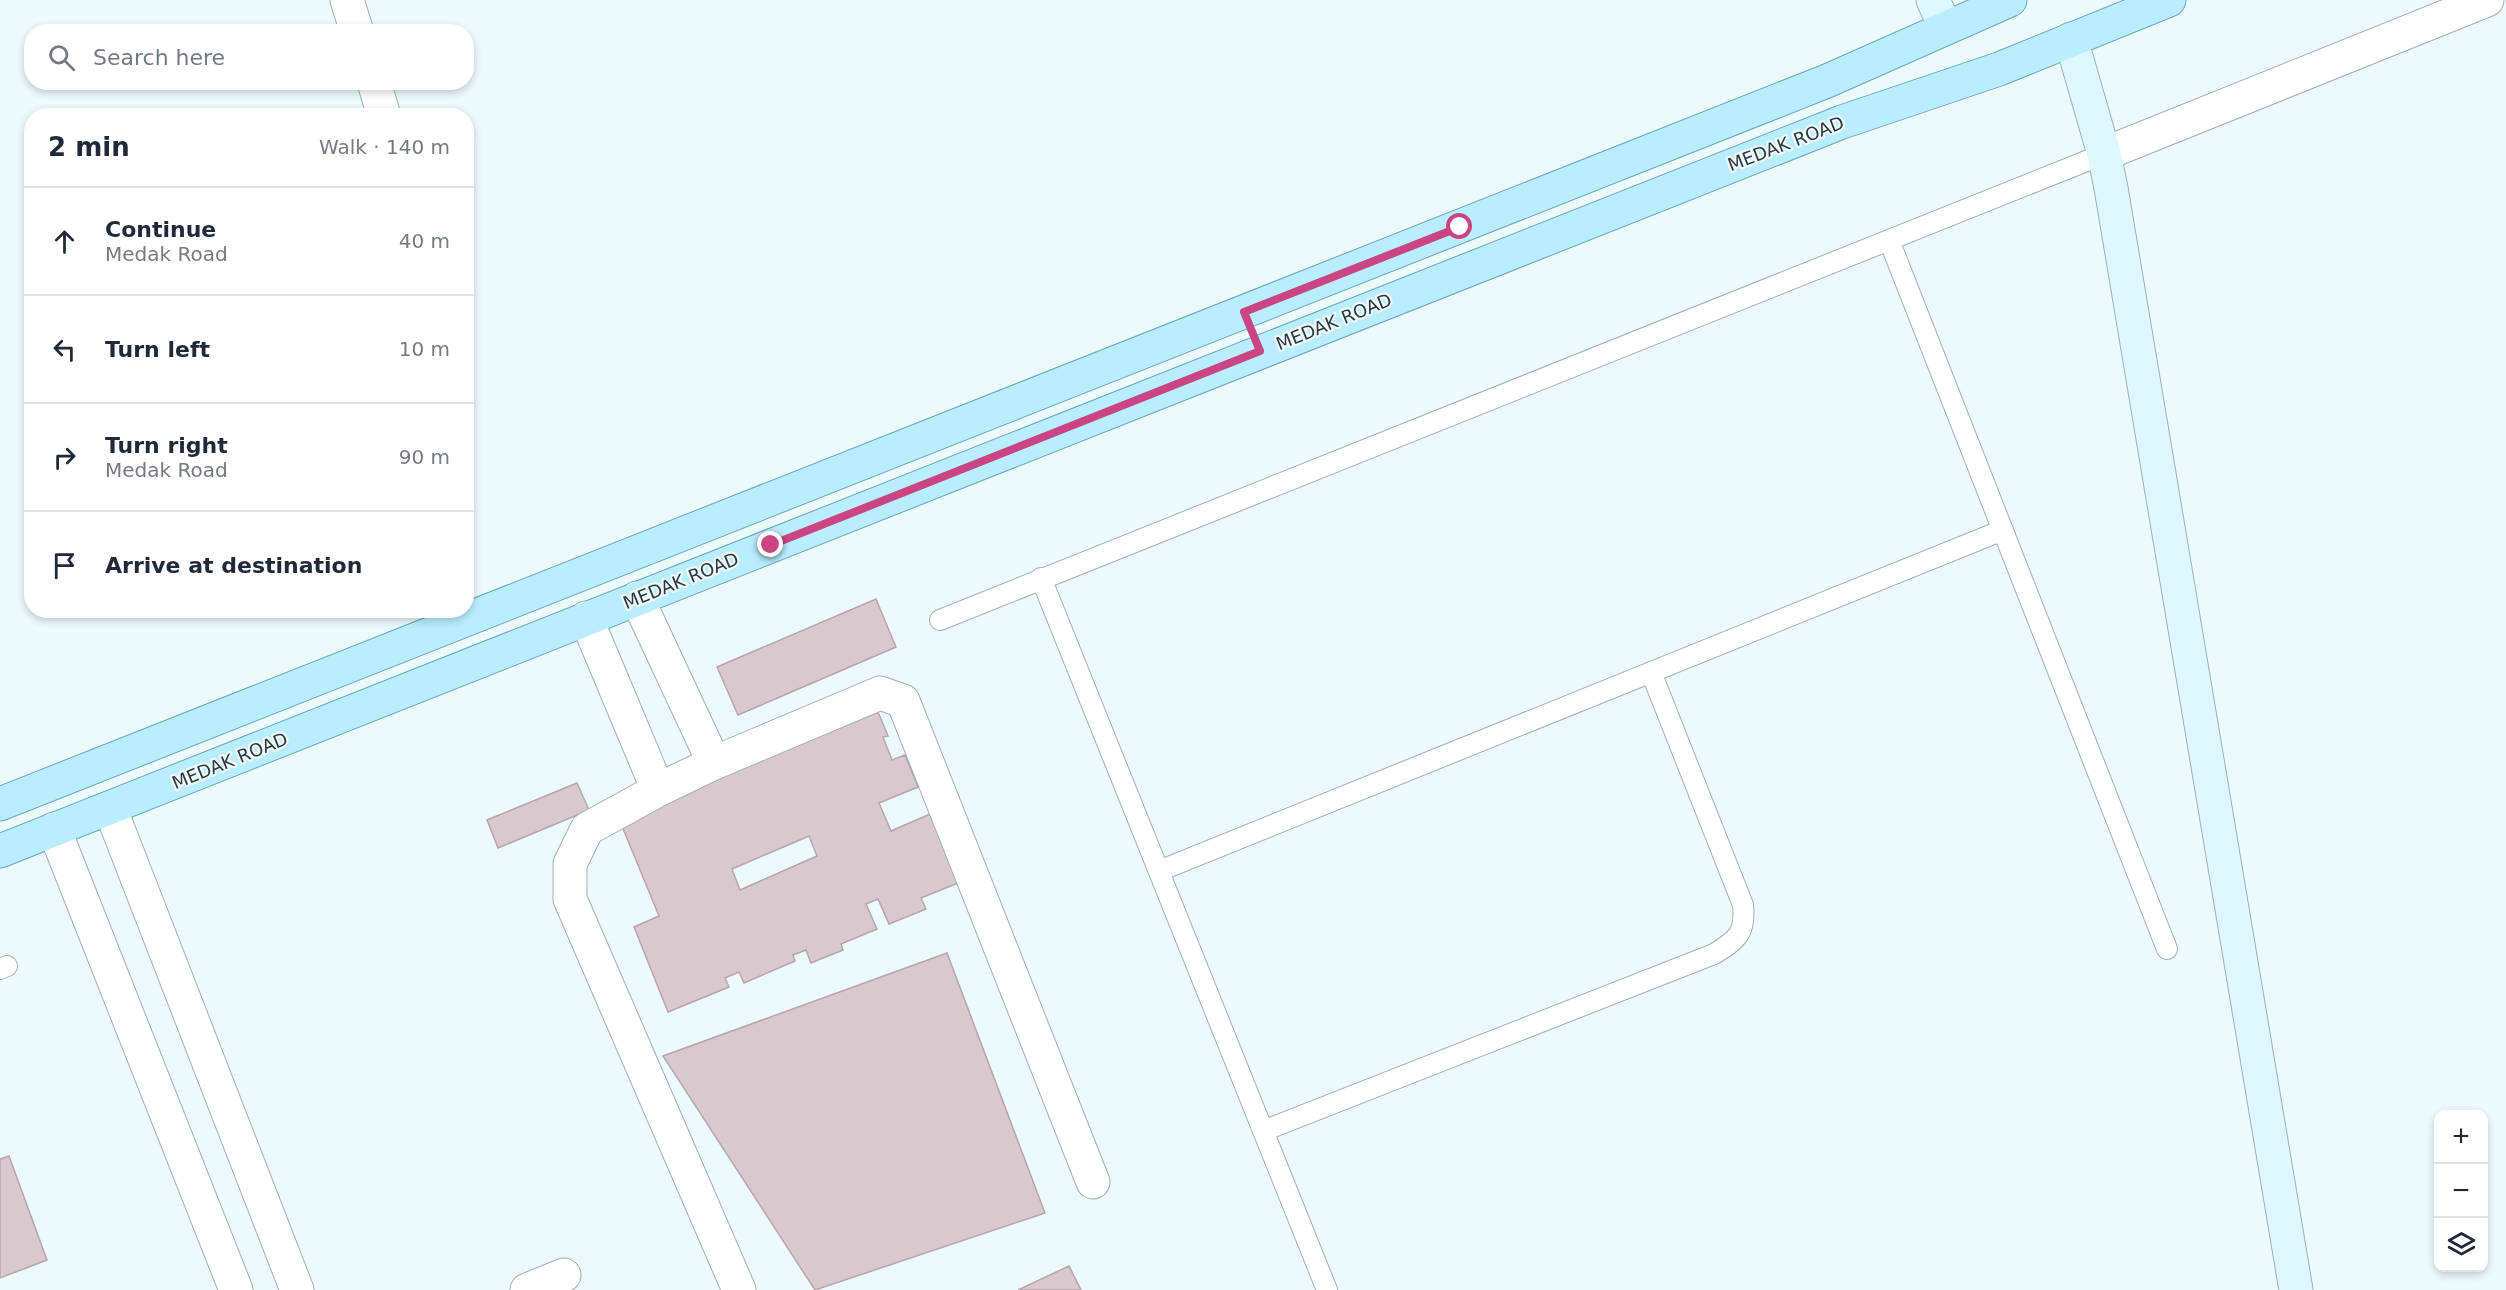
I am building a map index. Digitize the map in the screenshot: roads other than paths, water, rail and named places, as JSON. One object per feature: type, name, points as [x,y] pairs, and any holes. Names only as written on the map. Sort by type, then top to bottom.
[{"type":"main road","points":[[474,617],[1827,81],[1939,14],[2010,0]]},
{"type":"main road","name":"MEDAK ROAD","points":[[0,851],[1842,122],[1991,72],[2169,0]]},
{"type":"main road","points":[[1244,312],[1260,351]]},
{"type":"main road","points":[[0,804],[470,618]]},
{"type":"street","points":[[347,0],[354,24]]},
{"type":"street","points":[[2104,154],[2487,0]]},
{"type":"street","points":[[2071,39],[2104,154],[2296,1290]]},
{"type":"street","points":[[376,90],[382,108]]},
{"type":"street","points":[[637,598],[714,763]]},
{"type":"street","points":[[586,618],[658,790]]},
{"type":"street","points":[[739,1290],[570,899],[570,864],[587,829],[658,790],[714,763],[879,693],[903,701],[1093,1182]]},
{"type":"street","points":[[110,808],[297,1290]]},
{"type":"street","points":[[54,829],[236,1290]]},
{"type":"street","points":[[527,1290],[564,1275]]},
{"type":"lane","points":[[940,620],[2104,154]]},
{"type":"lane","points":[[1889,240],[2167,949]]},
{"type":"lane","points":[[1159,871],[2003,530]]},
{"type":"lane","points":[[1041,578],[1327,1290]]},
{"type":"lane","points":[[1263,1131],[1714,954],[1733,942],[1745,923],[1743,905],[1651,672]]}]
